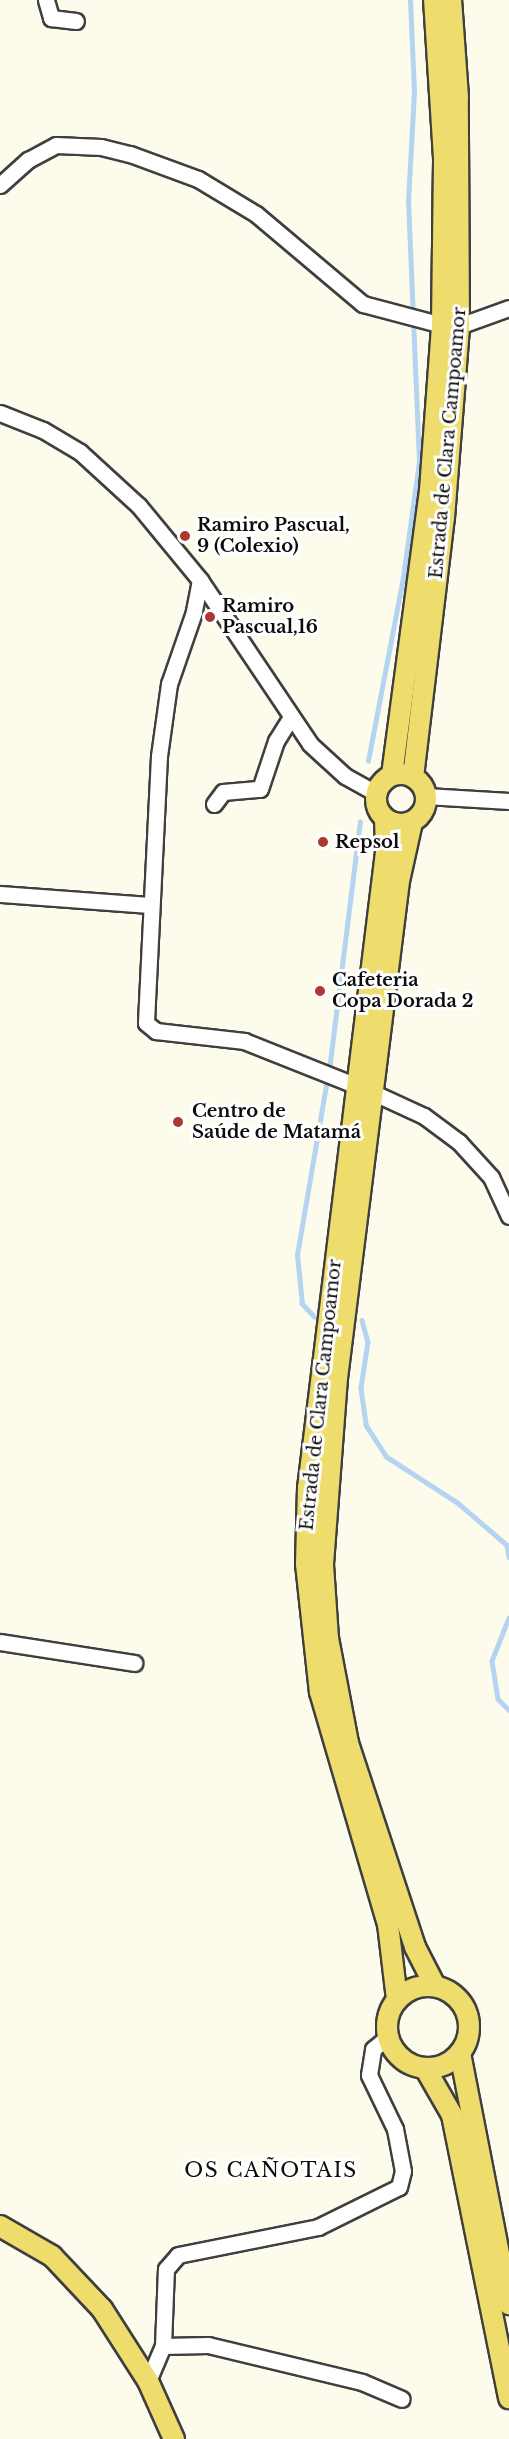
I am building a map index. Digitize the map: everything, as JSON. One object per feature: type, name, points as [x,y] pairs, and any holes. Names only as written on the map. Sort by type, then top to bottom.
[{"type":"main road","name":"Estrada de Clara Campoamor","points":[[413,777],[444,518],[441,324],[444,158],[434,0]]},
{"type":"main road","name":"Estrada de Clara Campoamor","points":[[393,775],[430,490],[459,97],[451,0]]},
{"type":"main road","points":[[376,793],[393,775],[413,777],[426,796]]},
{"type":"main road","name":"Estrada de Clara Campoamor","points":[[376,793],[377,807],[385,819],[386,852],[337,1377],[323,1565],[328,1638],[348,1743],[415,1947],[435,1986]]},
{"type":"main road","name":"Estrada de Clara Campoamor","points":[[388,2037],[386,2024],[397,1999],[388,1924],[320,1692],[306,1564],[315,1431],[365,1090],[399,881],[412,822],[423,811],[426,796]]},
{"type":"main road","points":[[385,819],[398,825],[412,822]]},
{"type":"main road","points":[[397,1999],[421,1986],[435,1986],[457,1997],[467,2012],[470,2031],[460,2054],[509,2304]]},
{"type":"main road","points":[[388,2037],[402,2059],[425,2068],[438,2067],[460,2054]]},
{"type":"main road","points":[[425,2068],[452,2115],[509,2398]]},
{"type":"main road","points":[[0,2226],[52,2256],[78,2280],[126,2344],[148,2381],[174,2439]]},
{"type":"street","points":[[46,0],[51,18],[76,21]]},
{"type":"street","points":[[0,185],[28,160],[56,145],[100,147],[140,157],[198,179],[256,214],[363,304],[441,324],[509,309]]},
{"type":"street","points":[[0,413],[57,438],[98,467],[162,531],[200,580],[291,717],[329,764],[376,793]]},
{"type":"street","points":[[200,580],[194,612],[170,684],[159,756],[149,905],[145,1015],[150,1027],[244,1041],[424,1116],[459,1142],[491,1177],[509,1216]]},
{"type":"street","points":[[214,804],[223,792],[261,789],[276,741],[291,717]]},
{"type":"street","points":[[426,796],[509,801]]},
{"type":"street","points":[[0,894],[149,905]]},
{"type":"street","points":[[0,1641],[134,1663]]},
{"type":"street","points":[[148,2381],[163,2346],[166,2269],[177,2255],[318,2227],[399,2187],[403,2171],[395,2129],[369,2075],[373,2049],[388,2037]]},
{"type":"street","points":[[163,2346],[208,2345],[362,2382],[402,2399]]},
{"type":"waterway","points":[[368,761],[403,577],[419,462],[408,202],[414,92],[410,0]]},
{"type":"waterway","points":[[314,1317],[302,1304],[297,1255],[330,1062],[360,822]]},
{"type":"waterway","points":[[362,1320],[368,1342],[361,1388],[366,1425],[387,1457],[458,1503],[507,1545],[509,1557]]},
{"type":"waterway","points":[[509,1618],[492,1661],[498,1699],[509,1710]]},
{"type":"place","name":"Ramiro Pascual, 9 (Colexio)","points":[[185,536]]},
{"type":"place","name":"Ramiro Pascual,16","points":[[210,617]]},
{"type":"place","name":"Repsol","points":[[323,842]]},
{"type":"place","name":"Cafeteria Copa Dorada 2","points":[[320,991]]},
{"type":"place","name":"Centro de Saúde de Matamá","points":[[178,1122]]},
{"type":"district","name":"OS CAÑOTAIS","points":[[271,2170]]}]
